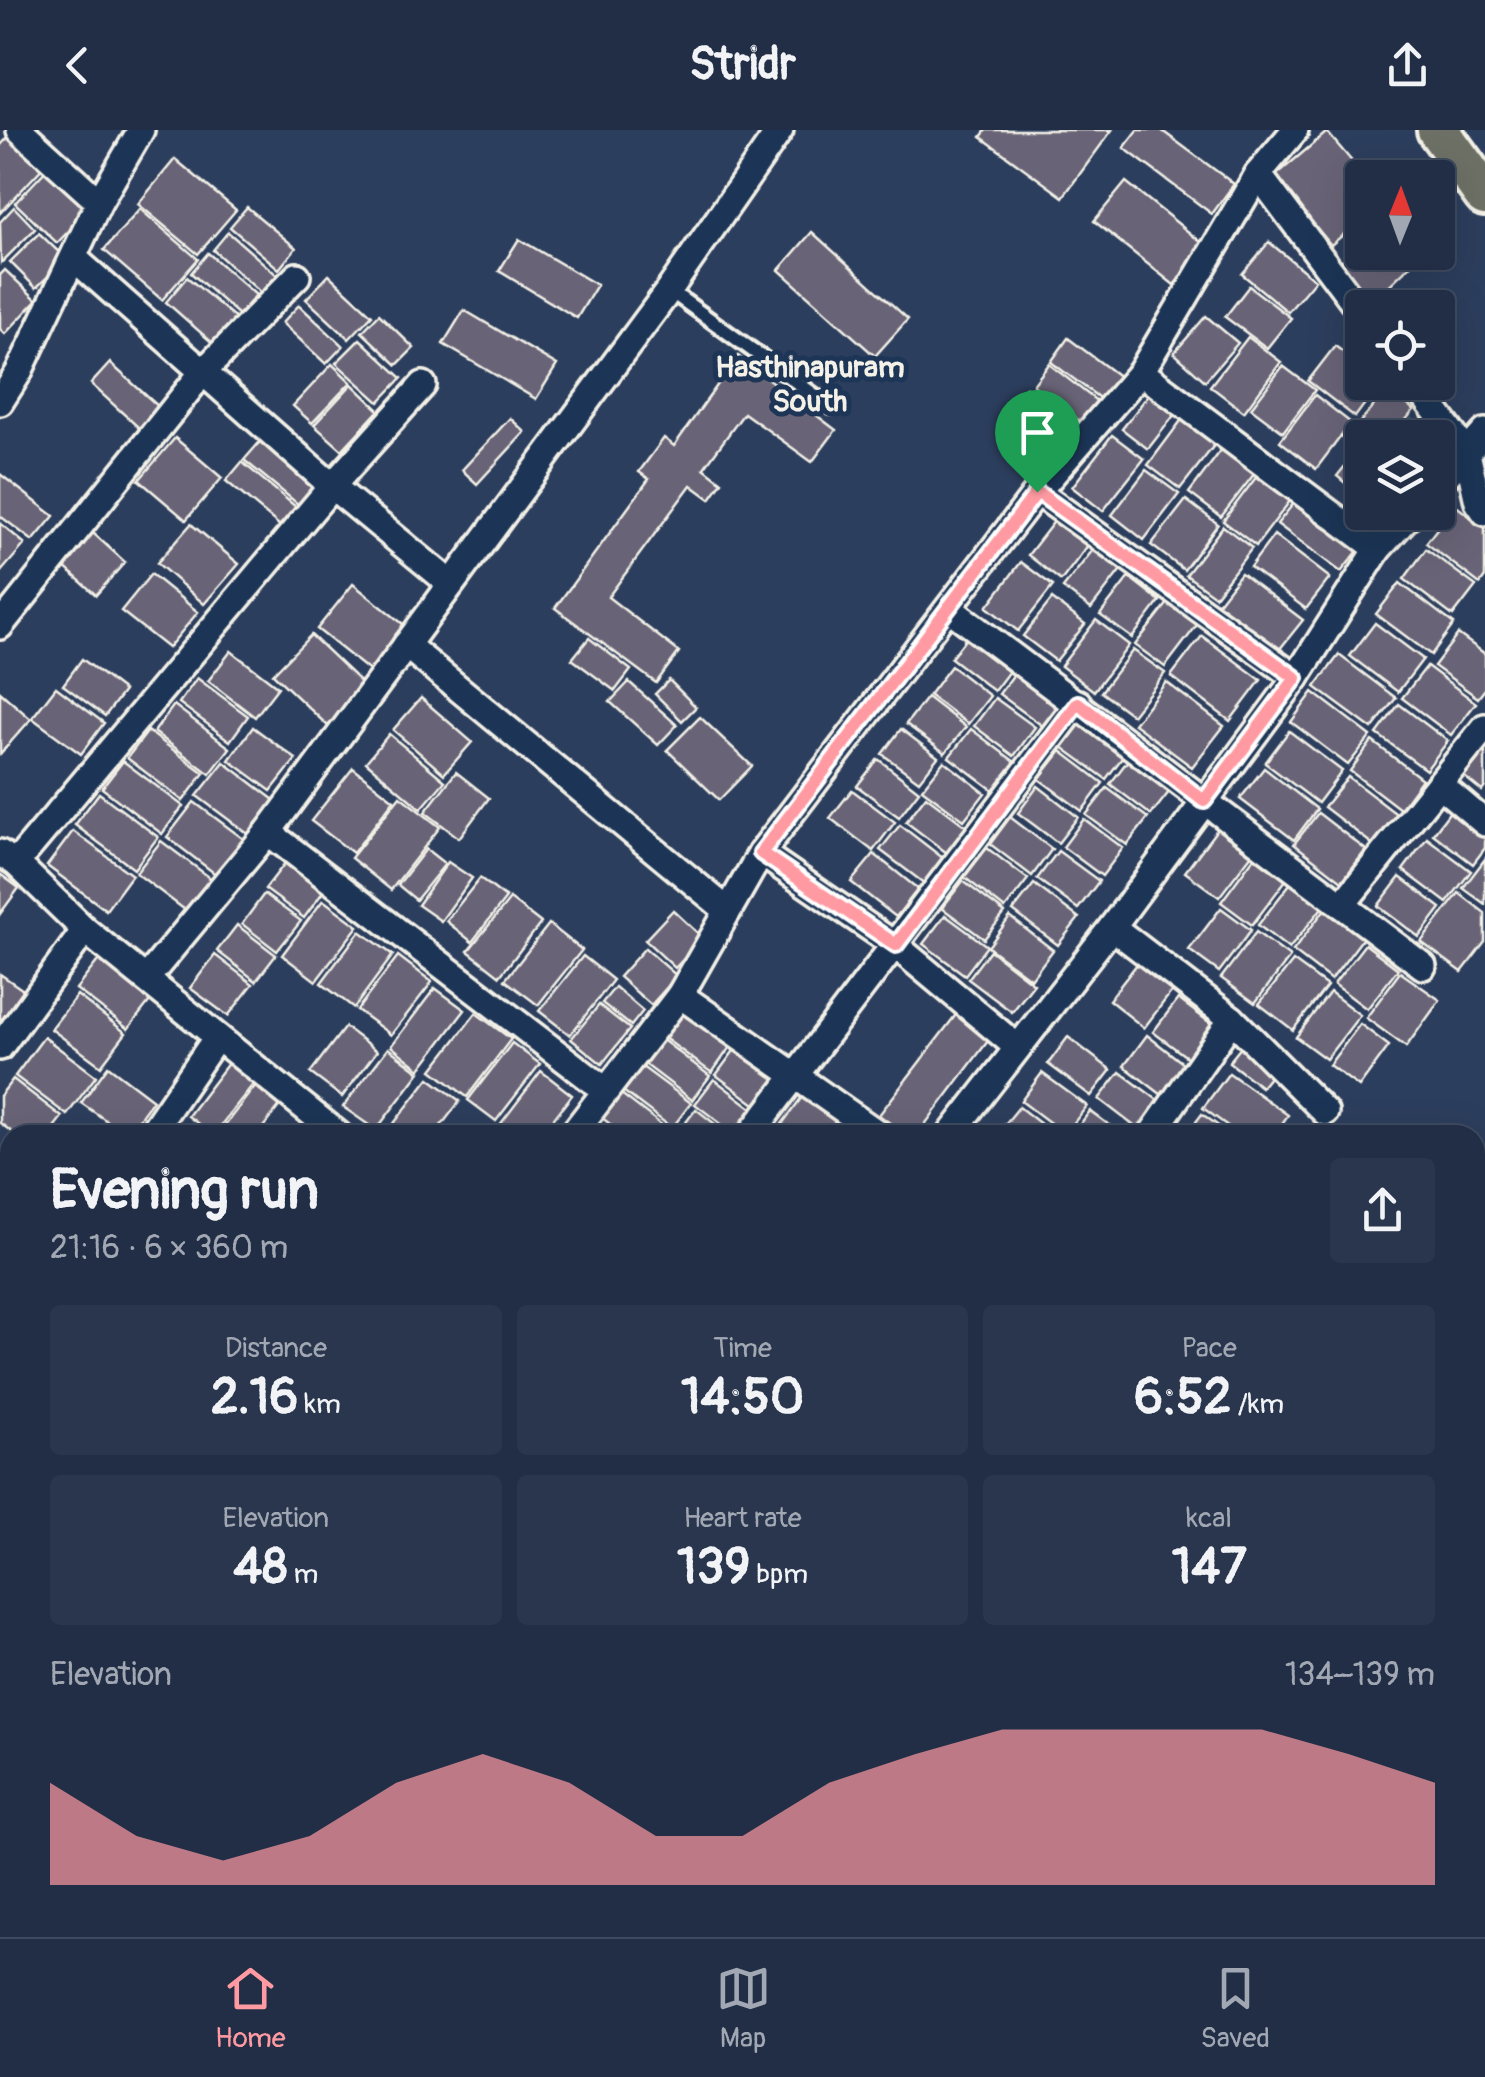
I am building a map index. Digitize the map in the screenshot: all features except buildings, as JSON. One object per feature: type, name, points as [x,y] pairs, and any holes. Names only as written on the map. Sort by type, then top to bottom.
[{"type":"main road","points":[[1438,130],[1485,194]]},
{"type":"street","points":[[20,130],[98,202]]},
{"type":"street","points":[[0,402],[9,364],[74,258],[98,202],[141,130]]},
{"type":"street","points":[[146,979],[268,832],[668,290],[780,130]]},
{"type":"street","points":[[579,1125],[680,995],[761,853],[1037,492],[1142,372],[1258,174],[1295,130]]},
{"type":"street","points":[[1258,174],[1345,290]]},
{"type":"street","points":[[74,258],[332,486],[451,584]]},
{"type":"street","points":[[0,626],[202,372],[297,276]]},
{"type":"street","points":[[1142,372],[1378,550]]},
{"type":"street","points":[[326,1125],[84,930],[8,858],[422,385]]},
{"type":"street","points":[[1427,400],[1467,453],[1478,502],[1485,512]]},
{"type":"street","points":[[1455,466],[1485,432]]},
{"type":"street","points":[[1037,492],[1296,678]]},
{"type":"street","points":[[958,1125],[1112,928],[1296,678],[1378,550],[1396,530]]},
{"type":"street","points":[[950,609],[1423,966]]},
{"type":"street","points":[[406,645],[728,911]]},
{"type":"street","points":[[758,1125],[1078,703]]},
{"type":"street","points":[[1342,905],[1485,728]]},
{"type":"street","points":[[1438,784],[1485,823]]},
{"type":"street","points":[[268,832],[605,1090]]},
{"type":"street","points":[[761,853],[896,945],[1017,1047]]},
{"type":"street","points":[[1112,928],[1232,1020],[1325,1112]]},
{"type":"street","points":[[0,1047],[84,930]]},
{"type":"street","points":[[680,995],[865,1125]]},
{"type":"street","points":[[1158,1125],[1232,1020]]},
{"type":"street","points":[[157,1125],[218,1036]]},
{"type":"lane","points":[[668,290],[830,407]]},
{"type":"district","name":"Hasthinapuram South","points":[[810,384]]},
{"type":"route","points":[[1037,492],[1296,678],[1204,801],[1078,703],[896,945],[761,853],[1037,492]]}]
